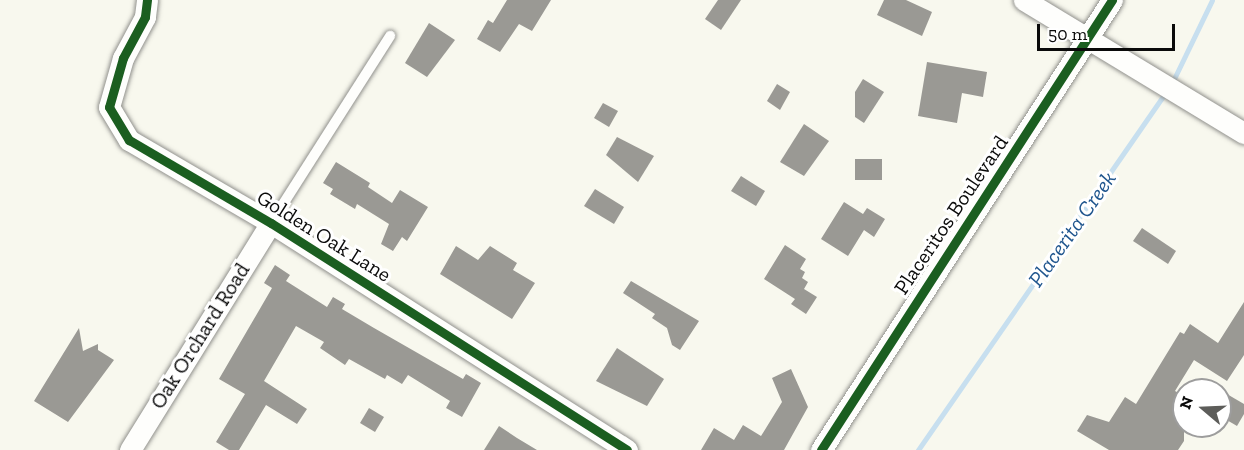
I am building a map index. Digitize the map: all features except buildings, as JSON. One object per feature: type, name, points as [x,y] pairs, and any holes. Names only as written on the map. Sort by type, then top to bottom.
[{"type":"street","name":"Golden Oak Lane","points":[[147,0],[145,17],[112,87],[109,107],[129,140],[271,223],[627,450]]},
{"type":"street","points":[[1024,0],[1244,133]]},
{"type":"street","name":"Placeritos Boulevard","points":[[820,450],[890,338],[1089,39],[1112,0]]},
{"type":"street","name":"Oak Orchard Road","points":[[130,450],[271,223]]},
{"type":"lane","points":[[271,223],[390,36]]},
{"type":"waterway","name":"Placerita Creek","points":[[1171,85],[1212,0]]},
{"type":"waterway","name":"Placerita Creek","points":[[918,450],[1166,92]]},
{"type":"cycle path","points":[[147,0],[145,17],[123,58],[109,107],[129,140],[271,223],[627,450]]},
{"type":"cycle path","points":[[821,450],[1112,0]]}]
